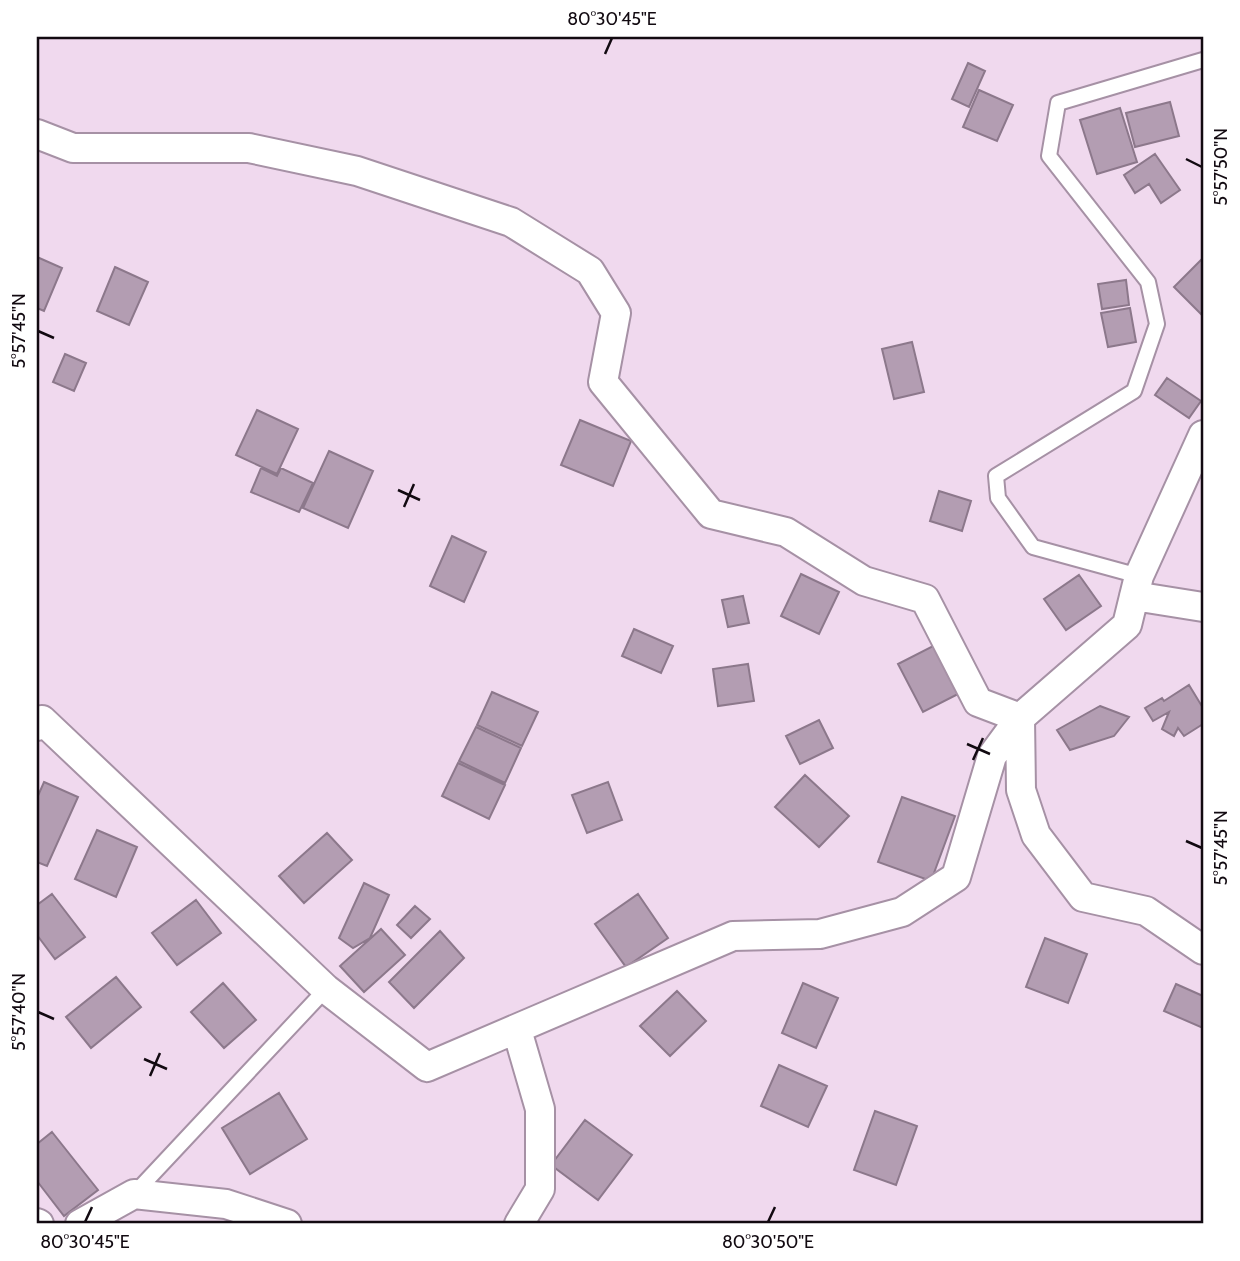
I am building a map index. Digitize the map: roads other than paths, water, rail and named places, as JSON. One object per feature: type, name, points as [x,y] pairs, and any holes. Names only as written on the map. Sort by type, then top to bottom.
[{"type":"street","points":[[37,134],[73,148],[249,148],[357,171],[511,222],[590,271],[616,313],[603,382],[711,514],[786,532],[864,581],[925,599],[978,702],[1020,718]]},
{"type":"street","points":[[37,726],[42,720],[326,989],[428,1067],[733,936],[820,934],[902,912],[956,877],[992,756],[1020,718],[1127,625],[1137,586],[1203,435]]},
{"type":"street","points":[[1137,586],[1203,607]]},
{"type":"street","points":[[1020,718],[1021,790],[1032,824],[1037,835],[1083,897],[1146,911],[1203,950]]},
{"type":"street","points":[[517,1030],[540,1109],[540,1189],[519,1224]]},
{"type":"street","points":[[80,1224],[134,1194],[226,1204],[287,1224]]},
{"type":"lane","points":[[1137,586],[1033,547],[998,498],[996,476],[1134,391],[1157,324],[1149,282],[1049,156],[1058,103],[1203,60]]},
{"type":"lane","points":[[134,1194],[326,989]]}]
